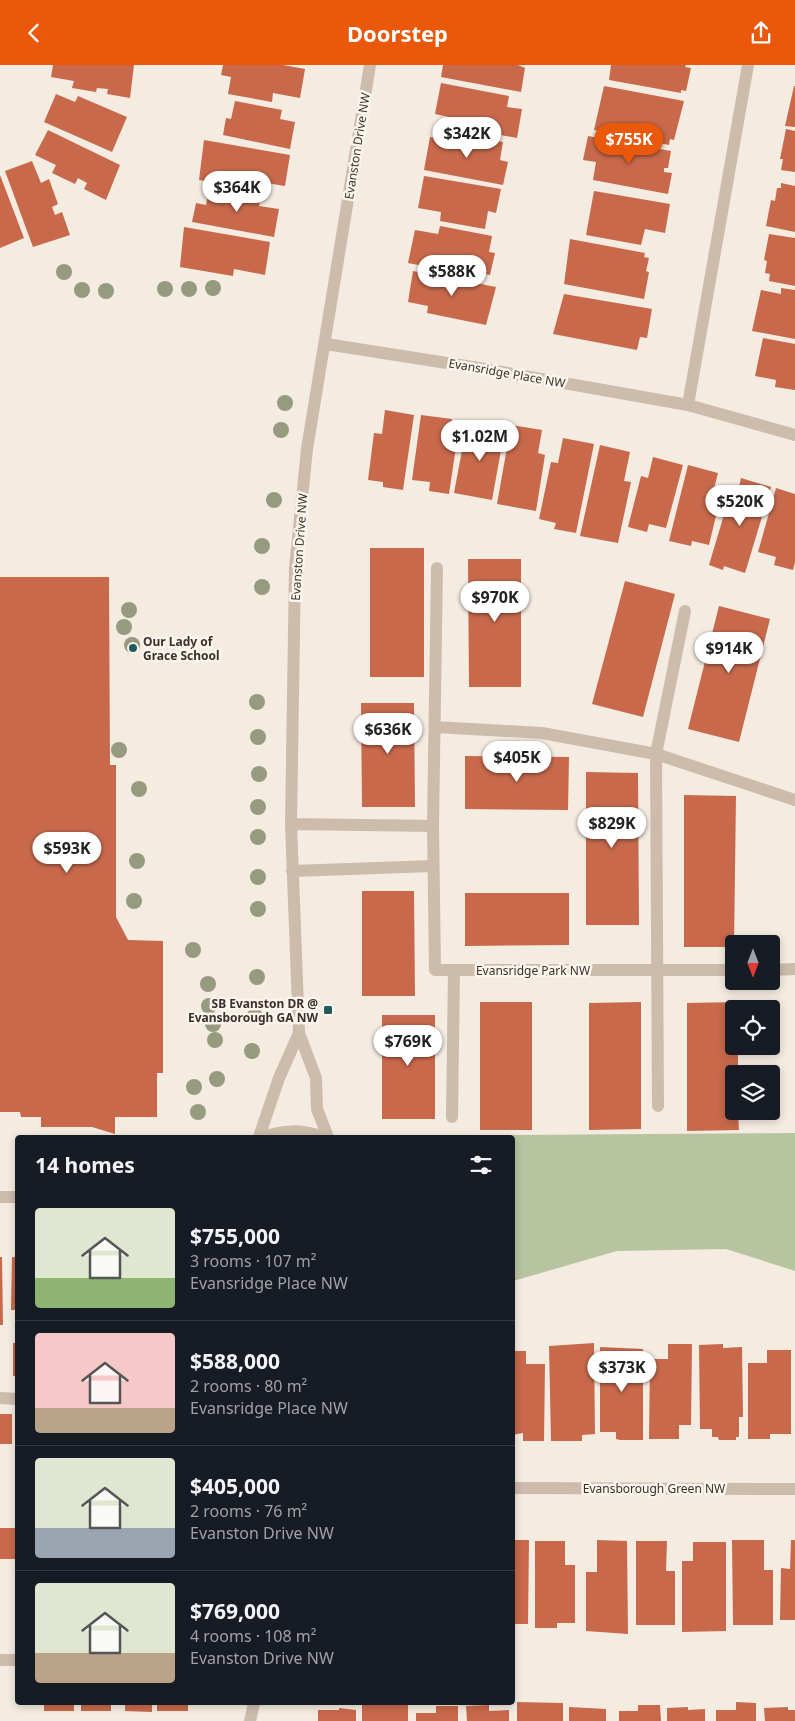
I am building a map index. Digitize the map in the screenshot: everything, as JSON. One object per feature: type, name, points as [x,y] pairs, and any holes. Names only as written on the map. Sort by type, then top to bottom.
[{"type":"street","name":"Evanston Drive NW","points":[[327,1135],[317,1109],[316,1078],[299,1033],[291,824],[295,568],[307,449],[326,344],[370,65]]},
{"type":"street","points":[[688,405],[748,65]]},
{"type":"street","name":"Evansridge Place NW","points":[[326,344],[485,369],[688,405],[795,435]]},
{"type":"street","name":"Evansridge Park NW","points":[[437,568],[433,827],[435,970],[725,970]]},
{"type":"street","points":[[658,1107],[656,754],[685,611]]},
{"type":"street","points":[[435,727],[542,733],[656,754],[795,800]]},
{"type":"street","points":[[291,824],[433,827]]},
{"type":"street","points":[[292,871],[433,866]]},
{"type":"street","points":[[780,969],[795,969]]},
{"type":"street","points":[[452,1117],[454,970]]},
{"type":"street","name":"Evanston Drive NW","points":[[261,1135],[279,1079],[299,1033]]},
{"type":"street","points":[[267,1135],[281,1131],[306,1131],[317,1135]]},
{"type":"street","points":[[0,1197],[15,1197]]},
{"type":"street","points":[[0,1399],[15,1399]]},
{"type":"street","name":"Evansborough Green NW","points":[[515,1488],[795,1489]]},
{"type":"street","points":[[0,1660],[15,1660]]},
{"type":"street","points":[[250,1721],[254,1705]]},
{"type":"green space","points":[[795,1133],[795,1271],[726,1249],[617,1251],[515,1280],[515,1135],[501,1135]]},
{"type":"building","points":[[53,65],[134,65],[130,98],[107,94],[108,89],[97,88],[96,92],[72,88],[74,81],[51,77]]},
{"type":"building","points":[[223,65],[283,65],[305,69],[300,98],[273,93],[272,102],[228,94],[231,77],[221,75]]},
{"type":"building","points":[[443,65],[518,65],[525,68],[521,92],[441,77]]},
{"type":"building","points":[[611,65],[686,65],[685,67],[691,68],[686,91],[681,90],[681,93],[609,80]]},
{"type":"building","points":[[441,83],[509,96],[507,107],[522,109],[517,138],[457,127],[458,119],[435,114]]},
{"type":"building","points":[[604,86],[684,101],[674,140],[670,139],[669,145],[594,130]]},
{"type":"building","points":[[795,86],[795,127],[785,126]]},
{"type":"building","points":[[56,94],[75,102],[78,96],[127,117],[112,152],[44,122]]},
{"type":"building","points":[[235,101],[282,110],[280,119],[295,122],[290,149],[223,135],[226,118],[231,119]]},
{"type":"building","points":[[786,129],[795,131],[795,172],[781,170],[783,159],[780,159]]},
{"type":"building","points":[[48,130],[120,165],[106,200],[84,189],[87,183],[78,178],[75,184],[52,173],[56,165],[35,155]]},
{"type":"building","points":[[455,134],[503,142],[500,160],[508,162],[503,185],[424,170],[430,137],[453,142]]},
{"type":"building","points":[[588,136],[671,151],[668,168],[664,168],[664,172],[672,173],[668,194],[593,180],[596,162],[583,160]]},
{"type":"building","points":[[204,140],[290,155],[285,186],[254,181],[253,189],[199,180]]},
{"type":"building","points":[[32,161],[41,183],[49,179],[58,204],[52,207],[55,215],[62,212],[70,235],[33,247],[5,171]]},
{"type":"building","points":[[0,175],[24,238],[0,248]]},
{"type":"building","points":[[424,176],[501,189],[496,213],[488,211],[485,229],[440,221],[441,212],[418,208]]},
{"type":"building","points":[[781,183],[795,186],[795,232],[766,226],[771,200],[775,201],[777,188],[781,188]]},
{"type":"building","points":[[209,188],[261,197],[259,206],[279,209],[274,237],[192,222],[196,203],[206,205]]},
{"type":"building","points":[[594,191],[670,204],[665,233],[645,229],[641,245],[586,235]]},
{"type":"building","points":[[440,226],[492,236],[489,252],[495,253],[490,275],[444,266],[444,270],[408,263],[415,230],[438,234]]},
{"type":"building","points":[[184,227],[270,242],[265,275],[234,269],[233,276],[180,267]]},
{"type":"building","points":[[769,234],[795,238],[795,286],[769,281],[770,274],[765,273],[767,261],[764,260]]},
{"type":"building","points":[[570,239],[645,253],[644,257],[649,258],[646,271],[649,272],[644,299],[564,284]]},
{"type":"building","points":[[413,271],[496,287],[486,325],[427,313],[428,306],[408,302]]},
{"type":"building","points":[[781,288],[795,290],[795,339],[752,331],[761,290],[781,294]]},
{"type":"building","points":[[564,294],[652,309],[647,338],[640,337],[637,350],[553,334]]},
{"type":"building","points":[[763,338],[795,344],[795,390],[775,387],[776,380],[755,376]]},
{"type":"building","points":[[385,410],[414,415],[403,490],[383,487],[383,482],[368,480],[374,433],[382,434]]},
{"type":"building","points":[[421,415],[452,419],[448,446],[456,447],[449,494],[429,491],[430,482],[412,480]]},
{"type":"building","points":[[474,423],[505,428],[492,500],[454,493],[463,445],[470,447]]},
{"type":"building","points":[[511,425],[542,430],[538,453],[545,455],[536,511],[497,504]]},
{"type":"building","points":[[563,438],[594,444],[576,533],[554,529],[556,523],[539,519],[551,462],[558,463]]},
{"type":"building","points":[[600,445],[630,452],[624,481],[631,482],[618,543],[580,536]]},
{"type":"building","points":[[653,457],[683,465],[666,528],[649,524],[647,532],[628,527],[641,476],[648,478]]},
{"type":"building","points":[[688,465],[718,473],[713,493],[721,495],[709,545],[692,541],[691,546],[669,541]]},
{"type":"building","points":[[741,478],[771,487],[745,573],[724,566],[723,570],[709,565],[729,498],[736,500]]},
{"type":"building","points":[[776,488],[795,494],[795,562],[793,570],[774,565],[776,557],[758,552]]},
{"type":"building","points":[[370,548],[424,548],[424,677],[370,677]]},
{"type":"building","points":[[468,559],[521,559],[521,687],[469,687]]},
{"type":"building","points":[[0,577],[109,577],[110,765],[116,765],[116,917],[128,940],[163,941],[163,1073],[157,1073],[157,1117],[115,1117],[115,1134],[92,1127],[41,1127],[41,1117],[21,1117],[20,1112],[0,1112]]},
{"type":"building","points":[[625,581],[675,594],[643,717],[592,704]]},
{"type":"building","points":[[719,606],[770,619],[739,742],[688,729]]},
{"type":"building","points":[[361,703],[414,703],[415,807],[362,807]]},
{"type":"building","points":[[465,756],[569,757],[568,810],[465,809]]},
{"type":"building","points":[[586,772],[638,773],[639,925],[586,925]]},
{"type":"building","points":[[684,795],[736,796],[734,935],[725,935],[725,947],[684,947]]},
{"type":"building","points":[[362,891],[414,891],[415,996],[362,996]]},
{"type":"building","points":[[465,893],[569,893],[569,945],[465,946]]},
{"type":"building","points":[[480,1002],[532,1002],[532,1130],[480,1130]]},
{"type":"building","points":[[641,1002],[641,1129],[589,1130],[589,1003]]},
{"type":"building","points":[[725,1002],[725,1055],[738,1055],[738,1065],[725,1065],[725,1120],[738,1120],[739,1130],[687,1131],[687,1003]]},
{"type":"building","points":[[382,1015],[435,1015],[435,1119],[382,1119]]},
{"type":"building","points":[[0,1257],[2,1257],[3,1325],[0,1325]]},
{"type":"building","points":[[12,1257],[15,1257],[15,1310],[11,1310]]},
{"type":"building","points":[[13,1343],[15,1343],[15,1376],[13,1376]]},
{"type":"building","points":[[594,1343],[595,1434],[582,1435],[582,1441],[551,1441],[549,1346]]},
{"type":"building","points":[[668,1344],[692,1344],[691,1425],[679,1425],[679,1439],[649,1439],[650,1359],[668,1359]]},
{"type":"building","points":[[723,1344],[723,1348],[742,1347],[743,1417],[739,1417],[739,1437],[736,1437],[736,1440],[719,1440],[718,1437],[712,1437],[712,1429],[700,1429],[699,1345]]},
{"type":"building","points":[[600,1347],[643,1349],[643,1440],[620,1440],[616,1439],[616,1432],[600,1432]]},
{"type":"building","points":[[767,1350],[791,1350],[791,1434],[770,1434],[770,1439],[748,1439],[748,1363],[767,1363]]},
{"type":"building","points":[[515,1351],[526,1351],[526,1364],[545,1364],[544,1441],[523,1441],[523,1433],[515,1434]]},
{"type":"building","points":[[0,1414],[12,1414],[12,1444],[0,1444]]},
{"type":"building","points":[[0,1528],[15,1528],[15,1559],[0,1559]]},
{"type":"building","points":[[515,1540],[529,1540],[528,1624],[515,1624]]},
{"type":"building","points":[[597,1540],[627,1541],[628,1634],[586,1631],[586,1572],[597,1572]]},
{"type":"building","points":[[732,1540],[764,1540],[764,1570],[773,1570],[773,1625],[733,1625]]},
{"type":"building","points":[[791,1540],[795,1540],[795,1620],[780,1620],[781,1568],[790,1569]]},
{"type":"building","points":[[535,1541],[565,1541],[565,1565],[575,1565],[575,1623],[557,1623],[557,1628],[535,1628]]},
{"type":"building","points":[[636,1541],[667,1541],[666,1571],[675,1571],[675,1625],[636,1625]]},
{"type":"building","points":[[693,1542],[726,1542],[726,1631],[682,1632],[682,1561],[693,1561]]},
{"type":"building","points":[[517,1702],[563,1703],[563,1721],[517,1721]]},
{"type":"building","points":[[736,1702],[756,1703],[756,1721],[716,1721],[716,1710],[736,1710]]},
{"type":"building","points":[[44,1705],[74,1705],[74,1711],[44,1711]]},
{"type":"building","points":[[81,1705],[111,1705],[111,1711],[81,1711]]},
{"type":"building","points":[[125,1705],[152,1705],[152,1712],[125,1711]]},
{"type":"building","points":[[157,1705],[188,1705],[188,1711],[157,1711]]},
{"type":"building","points":[[362,1705],[408,1705],[408,1721],[362,1721]]},
{"type":"building","points":[[489,1705],[489,1711],[509,1710],[509,1721],[467,1721],[466,1706]]},
{"type":"building","points":[[638,1705],[660,1705],[661,1721],[619,1721],[619,1711],[638,1711]]},
{"type":"building","points":[[436,1706],[458,1706],[458,1721],[416,1721],[416,1713],[436,1713]]},
{"type":"building","points":[[569,1707],[606,1709],[606,1721],[569,1721]]},
{"type":"building","points":[[688,1707],[688,1710],[705,1709],[705,1721],[667,1721],[667,1708]]},
{"type":"building","points":[[788,1707],[788,1710],[795,1710],[795,1721],[765,1721],[764,1708]]},
{"type":"building","points":[[339,1708],[356,1710],[356,1721],[318,1721],[318,1710],[339,1710]]},
{"type":"place","name":"Our Lady of Grace School","points":[[133,648]]},
{"type":"place","name":"SB Evanston DR @ Evansborough GA NW","points":[[328,1010]]}]
